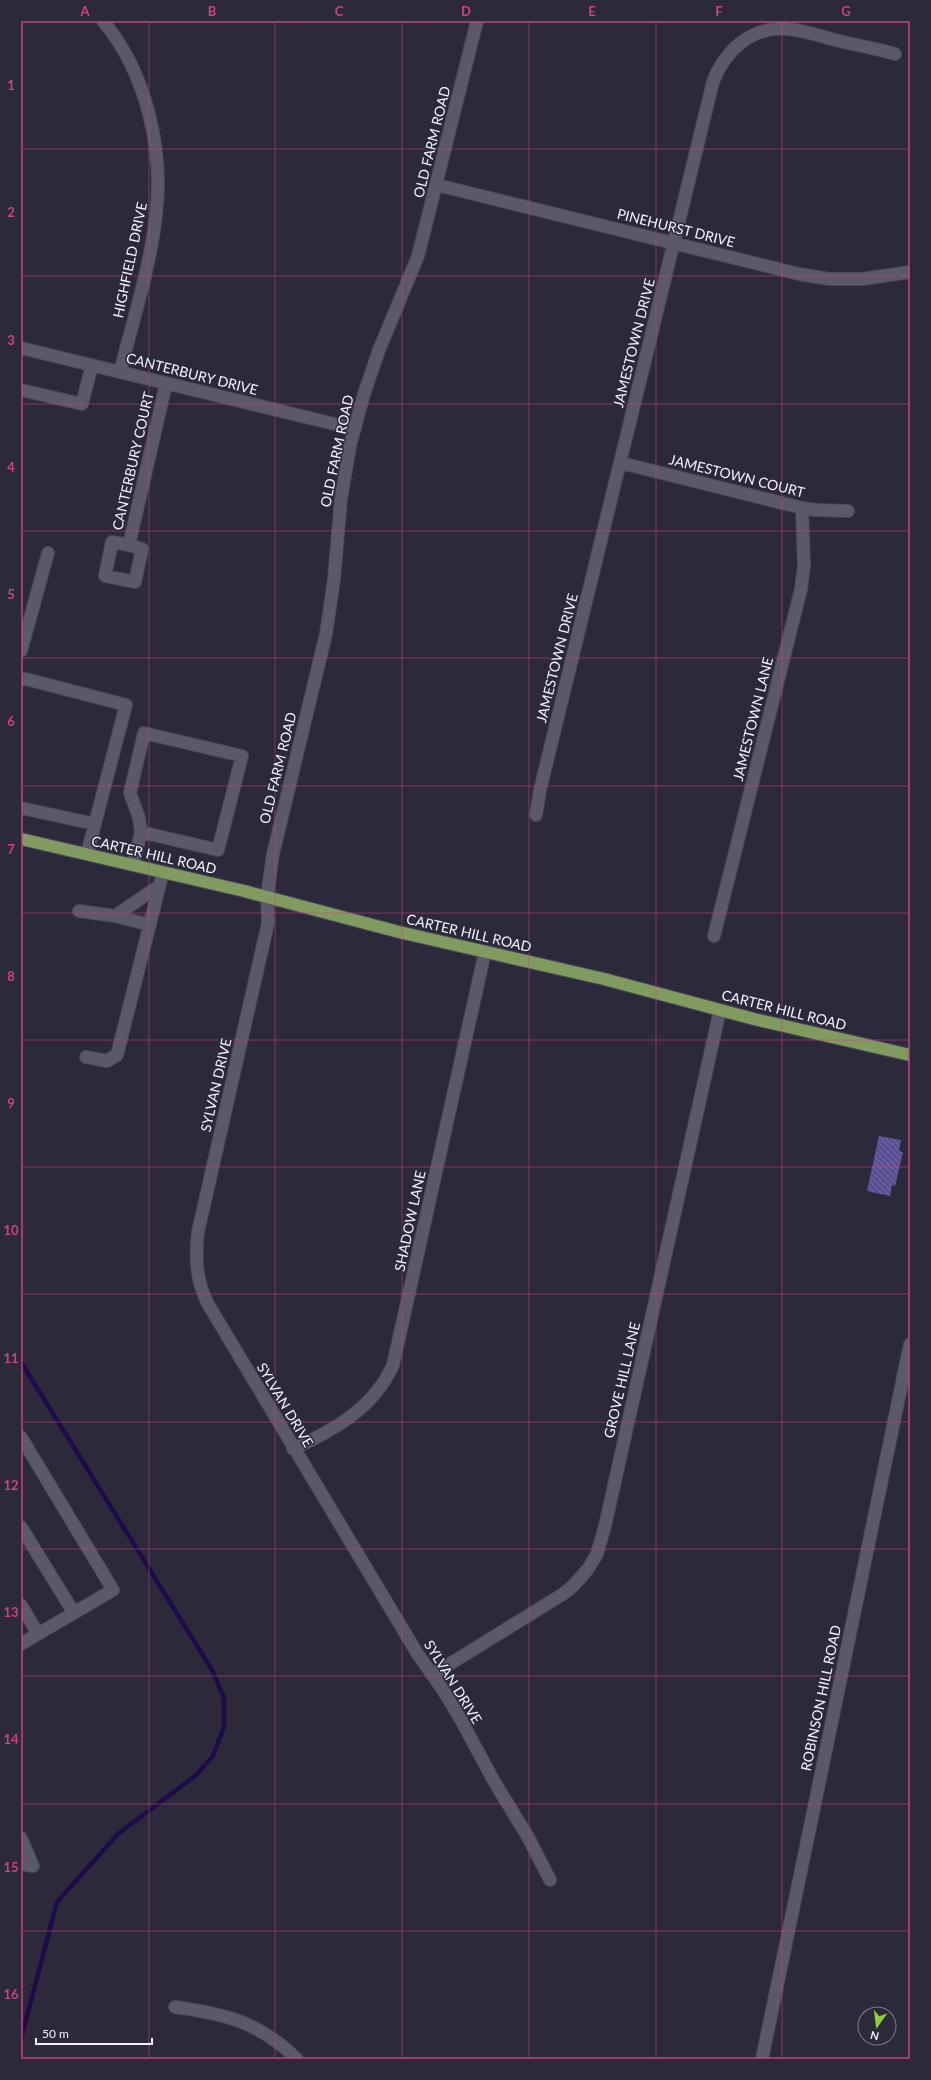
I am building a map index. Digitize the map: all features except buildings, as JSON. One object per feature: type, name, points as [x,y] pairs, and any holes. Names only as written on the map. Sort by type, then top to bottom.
[{"type":"main road","name":"CARTER HILL ROAD","points":[[21,839],[133,864],[267,897],[399,932],[604,979],[720,1010],[910,1055]]},
{"type":"street","name":"HIGHFIELD DRIVE","points":[[103,21],[120,47],[140,87],[153,132],[157,162],[156,216],[120,372]]},
{"type":"street","name":"OLD FARM ROAD","points":[[267,897],[273,854],[326,634],[334,579],[340,499],[355,429],[379,350],[418,256],[477,21]]},
{"type":"street","name":"JAMESTOWN DRIVE","points":[[536,815],[542,783],[713,82],[724,59],[737,45],[761,32],[787,29],[895,54]]},
{"type":"street","name":"PINEHURST DRIVE","points":[[437,185],[799,274],[829,279],[862,279],[910,272]]},
{"type":"street","name":"CANTERBURY DRIVE","points":[[21,348],[355,429]]},
{"type":"street","points":[[21,390],[82,404],[92,365]]},
{"type":"street","name":"CANTERBURY COURT","points":[[129,545],[166,384]]},
{"type":"street","name":"JAMESTOWN COURT","points":[[621,463],[802,508],[848,511]]},
{"type":"street","name":"JAMESTOWN LANE","points":[[714,936],[801,589],[804,566],[802,508]]},
{"type":"street","points":[[21,651],[27,608],[48,553]]},
{"type":"street","points":[[21,680],[26,679],[126,706],[87,854]]},
{"type":"street","points":[[133,864],[141,832],[139,818],[130,793],[144,733],[242,756],[218,850],[141,832]]},
{"type":"street","points":[[21,808],[95,824]]},
{"type":"street","points":[[86,1057],[107,1061],[117,1055],[163,872]]},
{"type":"street","points":[[115,916],[159,886]]},
{"type":"street","name":"SYLVAN DRIVE","points":[[267,897],[268,923],[198,1232],[196,1264],[199,1283],[208,1304],[293,1449],[417,1653],[461,1720],[495,1783],[528,1837],[550,1880]]},
{"type":"street","points":[[79,911],[115,916],[150,925]]},
{"type":"street","name":"SHADOW LANE","points":[[293,1449],[350,1417],[365,1405],[382,1386],[393,1365],[485,952]]},
{"type":"street","name":"GROVE HILL LANE","points":[[432,1675],[574,1586],[588,1569],[597,1554],[605,1526],[720,1010]]},
{"type":"street","name":"ROBINSON HILL ROAD","points":[[762,2059],[910,1344]]},
{"type":"street","points":[[21,1437],[113,1590],[21,1644]]},
{"type":"street","points":[[21,1527],[74,1613]]},
{"type":"street","points":[[21,1605],[38,1634]]},
{"type":"street","points":[[21,1838],[33,1866],[21,1864]]},
{"type":"street","points":[[175,2006],[203,2010],[243,2022],[274,2037],[297,2059]]},
{"type":"waterway","points":[[21,1362],[212,1670],[224,1698],[224,1727],[213,1756],[195,1776],[118,1834],[57,1902],[21,2039]]}]
